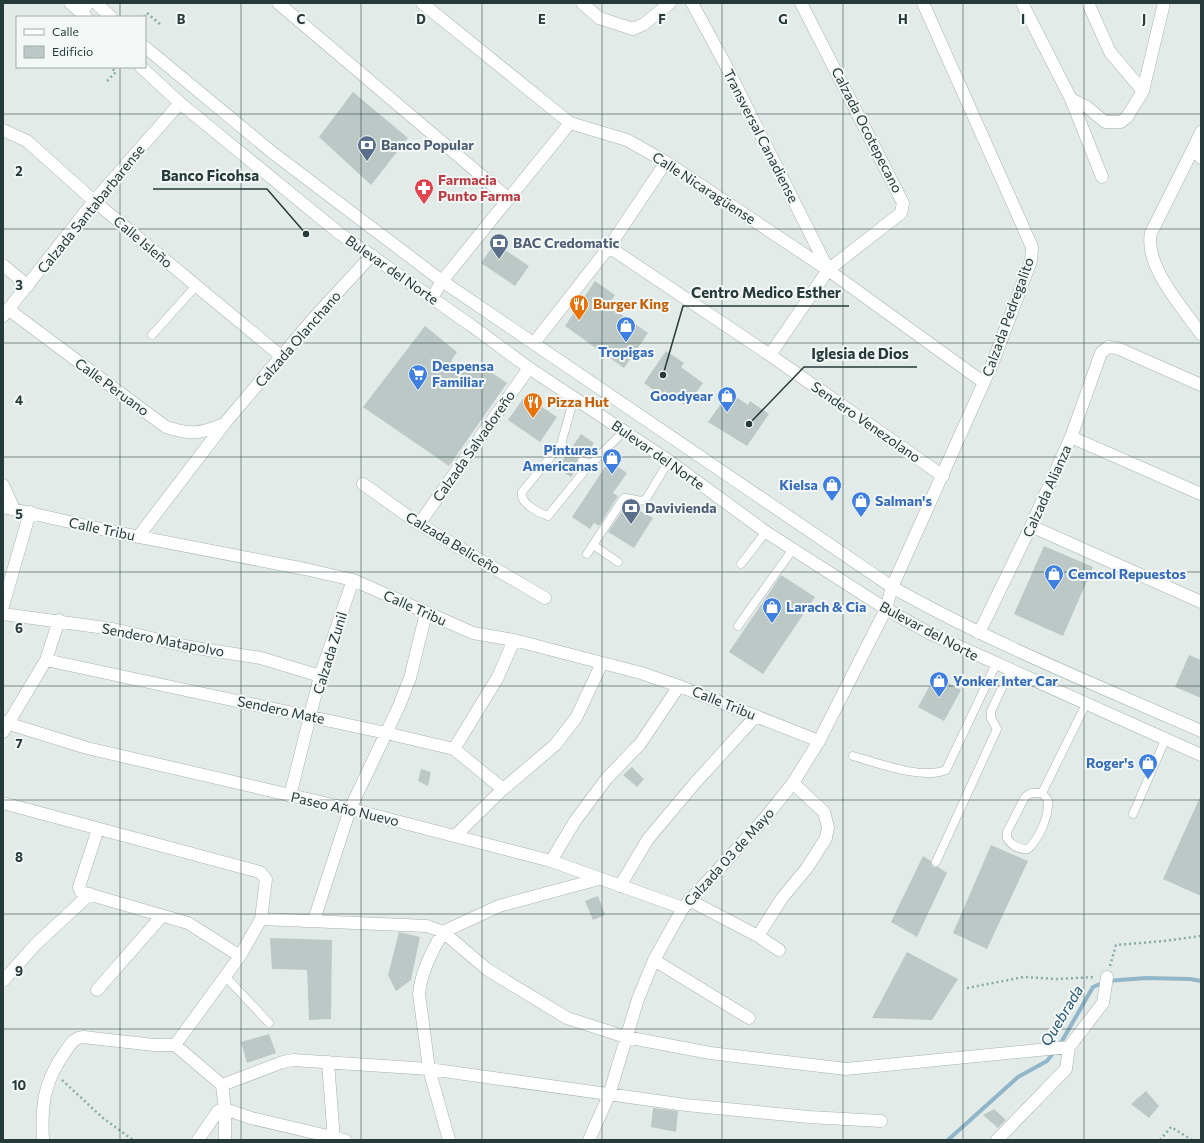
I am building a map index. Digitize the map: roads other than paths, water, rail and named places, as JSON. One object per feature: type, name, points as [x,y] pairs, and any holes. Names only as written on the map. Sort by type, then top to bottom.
[{"type":"street","points":[[70,3],[85,11]]},
{"type":"street","points":[[96,3],[110,16]]},
{"type":"street","points":[[278,3],[509,199]]},
{"type":"street","name":"Calle Nicaragüense","points":[[422,3],[570,123],[628,140],[666,162],[828,270],[983,382]]},
{"type":"street","points":[[582,3],[599,18],[633,29],[644,24],[670,3]]},
{"type":"street","name":"Transversal Canadiense","points":[[692,3],[724,62],[828,270]]},
{"type":"street","name":"Calzada Ocotepecano","points":[[770,355],[828,270],[901,213],[903,203],[802,3]]},
{"type":"street","name":"Calzada Pedregalito","points":[[892,586],[943,476],[983,382],[1031,261],[1032,247],[923,3]]},
{"type":"street","points":[[1022,3],[1071,99],[1102,177]]},
{"type":"street","points":[[1088,3],[1110,52],[1143,91]]},
{"type":"street","points":[[1071,99],[1087,107],[1105,122],[1121,122],[1126,117],[1143,91],[1164,3]]},
{"type":"street","name":"Bulevar del Norte","points":[[146,47],[273,153],[442,281],[892,586],[937,612],[979,632],[1201,729]]},
{"type":"street","name":"Bulevar del Norte","points":[[142,68],[180,103],[339,233],[529,368],[669,461],[766,532],[886,610],[929,633],[1010,671],[1201,755]]},
{"type":"street","name":"Calzada Santabarbarense","points":[[6,313],[94,201],[180,103]]},
{"type":"street","points":[[432,298],[442,281],[570,123]]},
{"type":"street","name":"Calle Isleño","points":[[3,130],[27,141],[94,201],[281,356]]},
{"type":"street","points":[[1201,132],[1198,152],[1151,233],[1149,243],[1153,261],[1163,280],[1201,334]]},
{"type":"street","points":[[534,343],[609,247],[666,162]]},
{"type":"street","name":"Sendero Venezolano","points":[[609,247],[770,355],[943,476]]},
{"type":"street","name":"Calzada Olanchano","points":[[138,537],[225,423],[281,356],[372,255]]},
{"type":"street","points":[[3,265],[28,286]]},
{"type":"street","name":"Calle Peruano","points":[[6,313],[166,427],[187,433],[206,431],[225,423]]},
{"type":"street","name":"Calzada Alianza","points":[[979,632],[1031,526],[1071,437],[1101,353],[1108,347],[1117,348],[1201,385]]},
{"type":"street","name":"Calzada Salvadoreño","points":[[419,524],[529,368]]},
{"type":"street","points":[[1071,437],[1201,494]]},
{"type":"street","name":"Calzada Beliceño","points":[[363,484],[419,524],[545,598]]},
{"type":"street","points":[[3,485],[8,508]]},
{"type":"street","name":"Calle Tribu","points":[[8,508],[138,537],[305,569],[353,580],[472,633],[514,640],[641,673],[679,686],[819,741]]},
{"type":"street","points":[[3,606],[30,512]]},
{"type":"street","points":[[1031,526],[1201,602]]},
{"type":"street","name":"Calzada Zunil","points":[[290,796],[320,676],[353,580]]},
{"type":"street","name":"Calzada 03 de Mayo","points":[[594,1139],[609,1095],[638,998],[654,960],[686,904],[765,818],[793,783],[819,741],[886,610],[892,586]]},
{"type":"street","points":[[314,920],[350,809],[410,678],[426,613]]},
{"type":"street","name":"Sendero Matapolvo","points":[[3,614],[59,620],[114,629],[190,647],[261,658],[320,676]]},
{"type":"street","points":[[4,726],[46,660],[59,620]]},
{"type":"street","points":[[454,750],[498,677],[514,640]]},
{"type":"street","name":"Sendero Mate","points":[[46,660],[311,716],[454,750],[503,789]]},
{"type":"street","points":[[455,836],[503,789],[555,745],[576,718],[602,663]]},
{"type":"street","points":[[551,861],[575,821],[607,778],[640,744],[679,686]]},
{"type":"street","points":[[620,886],[648,839],[695,783],[756,716]]},
{"type":"street","name":"Paseo Año Nuevo","points":[[4,726],[87,748],[350,809],[551,861],[598,879],[686,904],[758,936],[779,950]]},
{"type":"street","points":[[758,936],[782,898],[807,868],[826,838],[828,827],[824,812],[793,783]]},
{"type":"street","points":[[3,803],[260,872],[266,878],[261,919],[240,956],[175,1045]]},
{"type":"street","points":[[98,829],[79,887],[81,892],[188,924],[240,956]]},
{"type":"street","points":[[449,1140],[428,1069],[419,994],[420,983],[430,956],[443,932],[499,906],[598,879]]},
{"type":"street","points":[[3,981],[36,944],[90,894]]},
{"type":"street","points":[[97,990],[161,917]]},
{"type":"street","points":[[261,919],[314,920],[427,926],[443,932],[488,970],[567,1018],[626,1037],[710,1053],[846,1069],[1065,1047],[1103,1003],[1106,982]]},
{"type":"street","points":[[654,960],[749,1018]]},
{"type":"street","points":[[43,1140],[42,1120],[44,1095],[53,1070],[77,1038],[83,1037],[154,1045],[175,1045],[222,1085],[225,1109],[225,1140]]},
{"type":"street","points":[[997,1140],[1066,1069],[1065,1047]]},
{"type":"street","points":[[222,1085],[283,1062],[293,1060],[428,1069],[609,1095],[746,1112],[881,1121]]},
{"type":"street","points":[[198,1140],[218,1111],[225,1109],[251,1118],[338,1139],[328,1062]]},
{"type":"lane","points":[[152,335],[196,286]]},
{"type":"lane","points":[[574,398],[561,444],[522,492],[521,496],[524,501],[548,516],[586,462],[624,431]]},
{"type":"lane","points":[[561,444],[569,452]]},
{"type":"lane","points":[[586,554],[624,498],[629,497],[642,501],[646,500],[669,461]]},
{"type":"lane","points":[[741,564],[766,532]]},
{"type":"lane","points":[[593,545],[618,562]]},
{"type":"lane","points":[[738,626],[793,549]]},
{"type":"lane","points":[[853,756],[914,771],[937,774],[946,770],[996,664]]},
{"type":"lane","points":[[936,862],[997,729],[991,718],[991,711],[1010,671]]},
{"type":"lane","points":[[1042,793],[1086,704]]},
{"type":"lane","points":[[1133,814],[1165,740]]},
{"type":"lane","points":[[1031,792],[1042,793],[1048,800],[1049,807],[1043,825],[1034,843],[1028,849],[1015,847],[1007,838],[1015,816],[1027,795],[1031,792]]},
{"type":"lane","points":[[226,976],[269,1023]]},
{"type":"waterway","name":"Quebrada","points":[[1059,1046],[1093,987],[1107,981],[1146,978],[1190,979],[1201,981]]},
{"type":"waterway","name":"Quebrada","points":[[948,1140],[1018,1077],[1047,1061],[1055,1051]]},
{"type":"place","name":"Banco Popular","points":[[367,162]]},
{"type":"place","name":"Farmacia Punto Farma","points":[[424,205]]},
{"type":"place","name":"Banco Ficohsa","points":[[306,234]]},
{"type":"place","name":"BAC Credomatic","points":[[499,260]]},
{"type":"place","name":"Burger King","points":[[579,321]]},
{"type":"place","name":"Tropigas","points":[[626,343]]},
{"type":"place","name":"Centro Medico Esther","points":[[663,375]]},
{"type":"place","name":"Despensa Familiar","points":[[418,391]]},
{"type":"place","name":"Goodyear","points":[[727,413]]},
{"type":"place","name":"Pizza Hut","points":[[533,419]]},
{"type":"place","name":"Iglesia de Dios","points":[[749,424]]},
{"type":"place","name":"Pinturas Americanas","points":[[612,475]]},
{"type":"place","name":"Kielsa","points":[[832,502]]},
{"type":"place","name":"Salman's","points":[[861,518]]},
{"type":"place","name":"Davivienda","points":[[631,525]]},
{"type":"place","name":"Cemcol Repuestos","points":[[1054,591]]},
{"type":"place","name":"Larach & Cia","points":[[772,624]]},
{"type":"place","name":"Yonker Inter Car","points":[[939,698]]},
{"type":"place","name":"Roger's","points":[[1148,780]]}]
